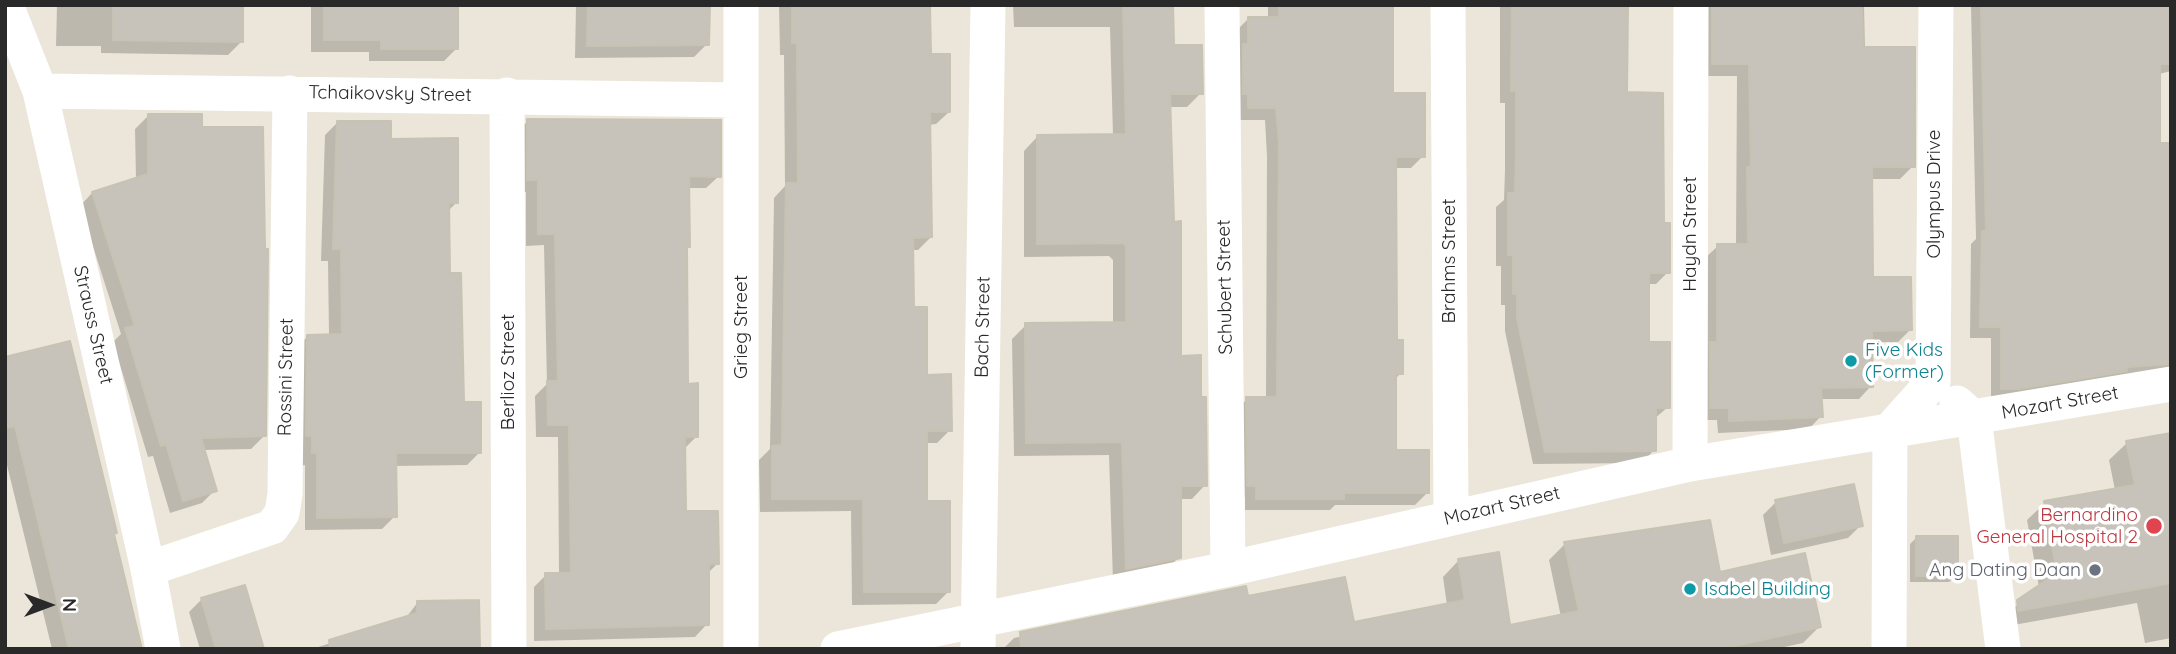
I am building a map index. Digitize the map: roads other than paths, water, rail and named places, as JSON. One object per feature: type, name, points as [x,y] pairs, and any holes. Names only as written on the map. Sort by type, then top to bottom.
[{"type":"street","name":"Strauss Street","points":[[6,5],[40,91],[148,569],[163,649]]},
{"type":"street","name":"Grieg Street","points":[[741,5],[741,649]]},
{"type":"street","name":"Bach Street","points":[[978,634],[988,5]]},
{"type":"street","name":"Schubert Street","points":[[1222,5],[1228,569]]},
{"type":"street","name":"Brahms Street","points":[[1448,5],[1451,517]]},
{"type":"street","name":"Haydn Street","points":[[1690,5],[1690,464]]},
{"type":"street","name":"Olympus Drive","points":[[1933,382],[1936,5]]},
{"type":"street","name":"Tchaikovsky Street","points":[[40,91],[741,100]]},
{"type":"street","name":"Rossini Street","points":[[148,569],[272,527],[282,513],[285,495],[290,93]]},
{"type":"street","name":"Berlioz Street","points":[[507,96],[509,649]]},
{"type":"street","points":[[1889,649],[1890,430],[1933,382],[1974,418],[2003,649]]},
{"type":"street","name":"Mozart Street","points":[[838,649],[978,634],[1228,569],[1690,464],[2171,383]]},
{"type":"place","name":"Five Kids (Former)","points":[[1851,361]]},
{"type":"place","name":"Bernardino General Hospital 2","points":[[2154,526]]},
{"type":"place","name":"Ang Dating Daan","points":[[2095,570]]},
{"type":"place","name":"Isabel Building","points":[[1690,589]]}]
